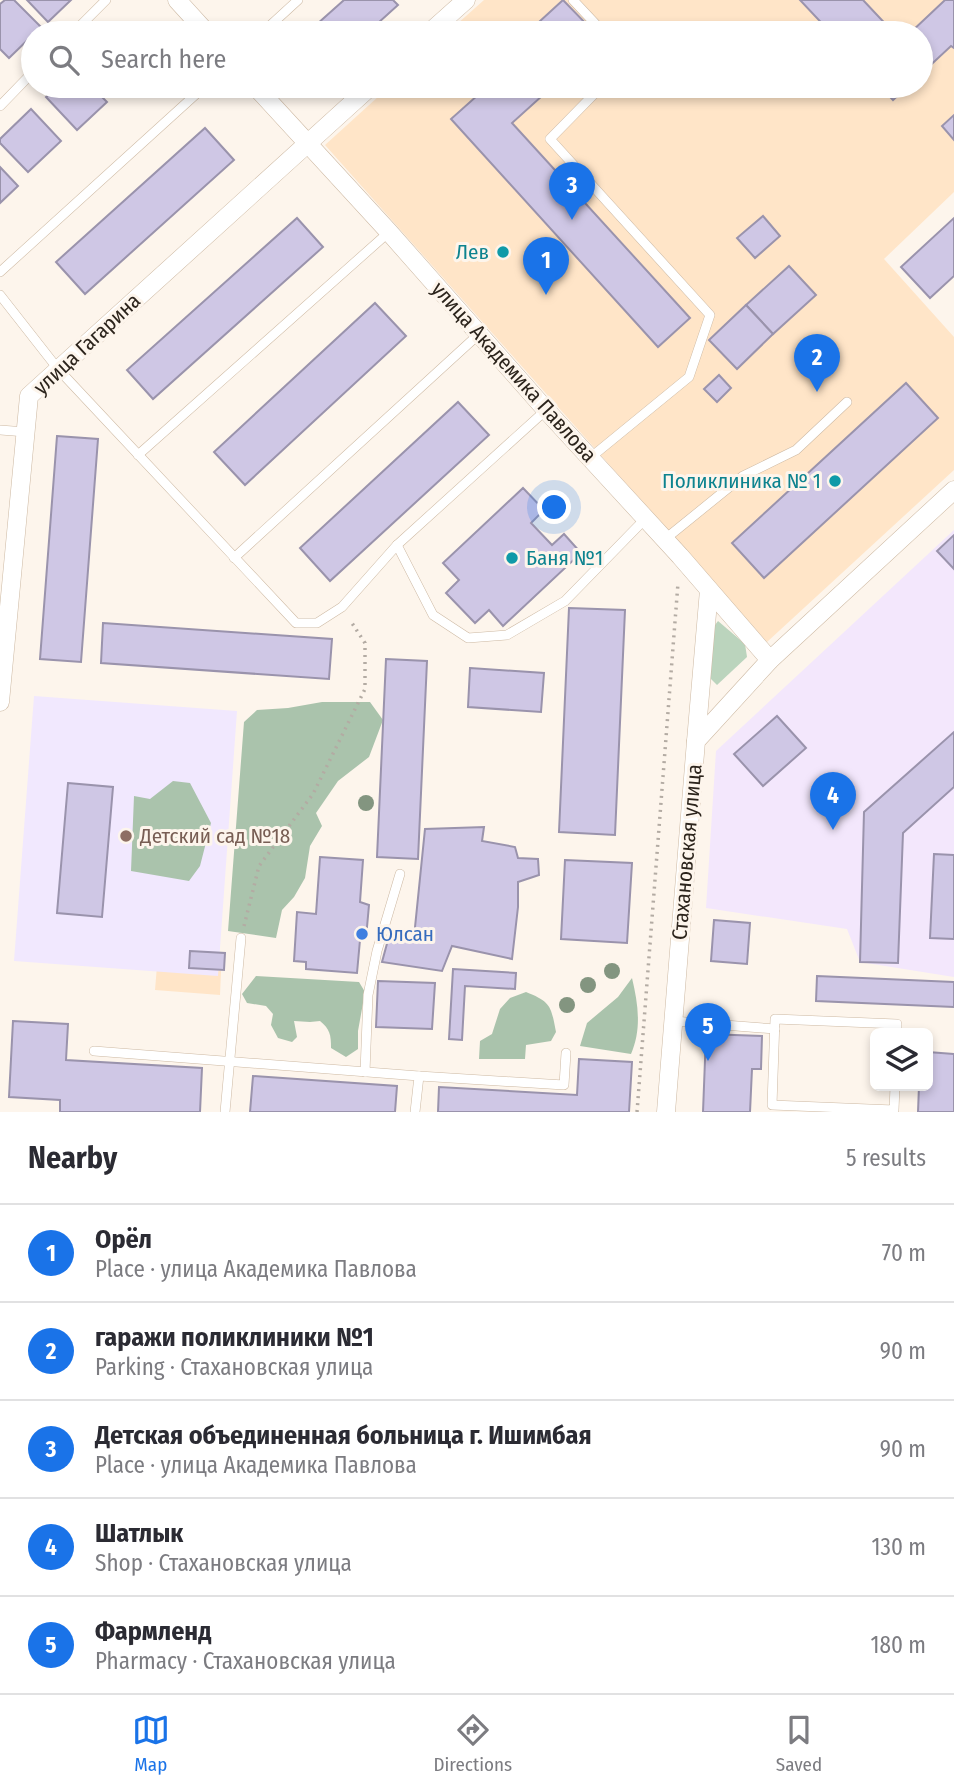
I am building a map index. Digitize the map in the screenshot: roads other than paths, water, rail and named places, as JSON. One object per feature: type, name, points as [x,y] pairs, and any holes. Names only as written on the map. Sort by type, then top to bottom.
[{"type":"street","points":[[177,0],[196,21]]},
{"type":"street","points":[[442,21],[466,0]]},
{"type":"street","name":"улица Академика Павлова","points":[[266,98],[680,556],[770,660]]},
{"type":"street","name":"улица Гагарина","points":[[0,702],[29,396],[358,98]]},
{"type":"street","name":"Стахановская улица","points":[[666,1112],[696,741],[770,660],[954,490]]},
{"type":"street","points":[[696,741],[709,590]]},
{"type":"lane","points":[[85,21],[106,0]]},
{"type":"lane","points":[[275,21],[298,0]]},
{"type":"lane","points":[[573,0],[593,21]]},
{"type":"lane","points":[[0,106],[21,84]]},
{"type":"lane","points":[[0,272],[192,98]]},
{"type":"lane","points":[[590,98],[550,139],[710,315],[689,377],[590,458]]},
{"type":"lane","points":[[138,454],[389,232]]},
{"type":"lane","points":[[0,295],[58,369],[296,623],[317,623],[342,607],[397,545],[546,410]]},
{"type":"lane","points":[[234,558],[479,334]]},
{"type":"lane","points":[[664,540],[743,476],[796,450],[848,402]]},
{"type":"lane","points":[[0,430],[26,432]]},
{"type":"lane","points":[[397,545],[433,615],[468,638],[507,635],[565,601],[645,519]]},
{"type":"lane","points":[[365,1072],[368,995],[377,951],[400,874]]},
{"type":"lane","points":[[225,1112],[241,938]]},
{"type":"lane","points":[[895,1091],[894,1110],[839,1110],[772,1105],[775,1019],[897,1024],[897,1028]]},
{"type":"lane","points":[[673,1021],[775,1030]]},
{"type":"lane","points":[[94,1051],[564,1085],[566,1053]]},
{"type":"lane","points":[[415,1112],[419,1076]]},
{"type":"place","name":"Детская объединенная больница г. Ишимбая","points":[[572,220]]},
{"type":"place","name":"Лев","points":[[503,252]]},
{"type":"place","name":"Орёл","points":[[546,295]]},
{"type":"place","name":"гаражи поликлиники №1","points":[[817,392]]},
{"type":"place","name":"Поликлиника № 1","points":[[835,481]]},
{"type":"place","name":"Баня №1","points":[[512,558]]},
{"type":"place","name":"Шатлык","points":[[833,830]]},
{"type":"place","name":"Детский сад №18","points":[[126,836]]},
{"type":"place","name":"Юлсан","points":[[362,934]]},
{"type":"place","name":"Фармленд","points":[[708,1061]]}]
